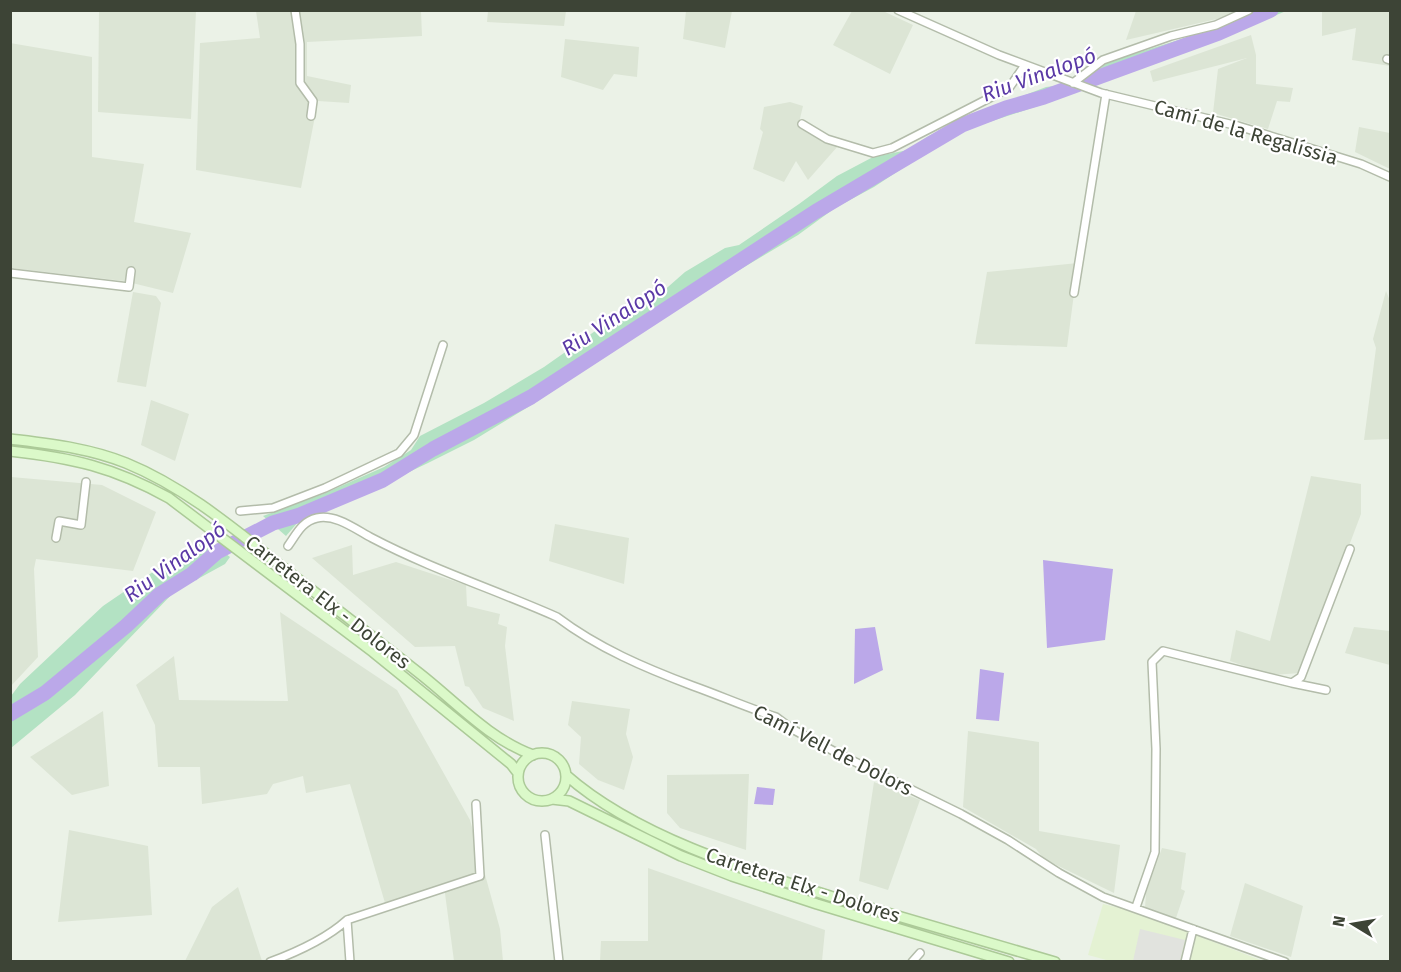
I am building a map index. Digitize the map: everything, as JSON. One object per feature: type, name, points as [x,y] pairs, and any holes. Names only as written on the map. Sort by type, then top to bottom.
[{"type":"main road","name":"Carretera Elx - Dolores","points":[[10,439],[84,450],[124,462],[165,482],[271,558],[501,740],[533,755]]},
{"type":"main road","name":"Carretera Elx - Dolores","points":[[10,451],[78,461],[122,474],[169,498],[374,652],[511,764],[518,773]]},
{"type":"main road","points":[[541,753],[556,758],[566,775],[564,786],[552,800],[536,801],[529,798],[521,788],[518,773],[525,760],[533,755],[541,753]]},
{"type":"main road","name":"Carretera Elx - Dolores","points":[[566,775],[588,794],[615,810],[684,844],[725,861],[879,911],[1056,962]]},
{"type":"main road","name":"Carretera Elx - Dolores","points":[[552,800],[574,804],[681,856],[732,876],[1009,962]]},
{"type":"street","points":[[295,10],[300,44],[300,83],[314,101],[311,116]]},
{"type":"street","name":"Camí de la Regalíssia","points":[[898,10],[1025,65],[1103,94],[1238,126],[1361,165],[1390,177]]},
{"type":"street","points":[[1071,82],[1103,60],[1172,36],[1216,25],[1249,10]]},
{"type":"street","points":[[801,124],[828,139],[873,153],[892,148],[1009,88],[1025,65]]},
{"type":"street","points":[[1074,293],[1103,94]]},
{"type":"street","points":[[10,273],[129,286],[131,271]]},
{"type":"street","points":[[240,511],[273,508],[325,488],[399,453],[414,435],[443,345]]},
{"type":"street","points":[[56,538],[59,521],[81,525],[86,482]]},
{"type":"street","name":"Camí Vell de Dolors","points":[[288,546],[304,524],[316,518],[331,518],[346,524],[410,557],[557,617],[605,648],[650,670],[776,717],[792,729],[841,755],[971,819],[1103,897],[1285,962]]},
{"type":"street","points":[[1292,683],[1301,677],[1350,549]]},
{"type":"street","points":[[1136,908],[1155,852],[1156,749],[1152,662],[1163,651],[1326,690]]},
{"type":"street","points":[[270,962],[293,953],[338,928],[347,920],[480,876],[476,804]]},
{"type":"street","points":[[545,835],[559,962]]},
{"type":"street","points":[[347,920],[350,962]]},
{"type":"street","points":[[1185,962],[1194,929]]},
{"type":"street","points":[[912,962],[920,953]]},
{"type":"shaded area","points":[[488,10],[566,11],[564,26],[487,22]]},
{"type":"shaded area","points":[[1136,10],[1240,11],[1221,18],[1126,40]]},
{"type":"shaded area","points":[[99,11],[196,11],[191,119],[98,112]]},
{"type":"shaded area","points":[[256,11],[421,11],[422,36],[307,42],[307,76],[351,85],[349,103],[318,101],[301,188],[196,170],[200,43],[260,38]]},
{"type":"shaded area","points":[[686,11],[732,11],[725,48],[683,39]]},
{"type":"shaded area","points":[[852,11],[883,11],[913,25],[890,74],[833,45]]},
{"type":"shaded area","points":[[1260,11],[1286,11],[1204,45],[1103,82],[1087,79],[1108,62]]},
{"type":"shaded area","points":[[1322,11],[1390,11],[1390,66],[1352,60],[1356,28],[1322,36]]},
{"type":"shaded area","points":[[1251,35],[1256,55],[1256,84],[1293,88],[1290,102],[1277,101],[1268,129],[1213,113],[1218,69],[1247,58],[1153,82],[1150,71]]},
{"type":"shaded area","points":[[565,39],[639,47],[637,77],[614,74],[603,90],[561,77]]},
{"type":"shaded area","points":[[10,43],[92,57],[92,157],[144,164],[134,222],[191,233],[173,293],[124,281],[11,268]]},
{"type":"shaded area","points":[[1054,86],[1070,93],[1053,101],[968,129],[933,148],[874,187],[835,208],[798,235],[694,297],[533,404],[474,440],[369,491],[299,521],[286,536],[263,516],[323,494],[384,467],[411,450],[420,436],[484,403],[544,367],[608,322],[652,301],[685,272],[725,248],[739,245],[837,176],[873,157],[908,150],[927,137],[965,118]]},
{"type":"shaded area","points":[[790,102],[803,106],[798,127],[838,146],[808,180],[796,161],[784,182],[753,169],[763,132],[760,129],[764,107]]},
{"type":"shaded area","points":[[1359,127],[1390,133],[1390,169],[1355,152]]},
{"type":"shaded area","points":[[1078,263],[1067,347],[975,344],[987,272]]},
{"type":"shaded area","points":[[1386,291],[1390,301],[1390,439],[1364,440],[1376,348],[1373,339]]},
{"type":"shaded area","points":[[133,292],[156,296],[161,303],[146,387],[117,382]]},
{"type":"shaded area","points":[[151,400],[189,414],[175,461],[141,445]]},
{"type":"shaded area","points":[[1311,476],[1361,484],[1361,514],[1301,673],[1271,675],[1230,661],[1236,630],[1270,641]]},
{"type":"shaded area","points":[[11,477],[102,485],[156,512],[133,571],[36,559],[34,569],[38,657],[11,686]]},
{"type":"shaded area","points":[[555,524],[629,538],[624,584],[549,561]]},
{"type":"shaded area","points":[[204,537],[230,557],[225,564],[174,592],[75,695],[11,748],[11,696],[20,684],[103,606]]},
{"type":"shaded area","points":[[352,545],[353,575],[396,562],[466,585],[467,606],[500,614],[498,624],[507,627],[505,646],[514,721],[483,708],[469,687],[465,686],[455,646],[415,647],[312,558]]},
{"type":"shaded area","points":[[1043,560],[1113,569],[1105,640],[1047,648]]},
{"type":"shaded area","points":[[280,612],[397,690],[470,820],[500,929],[503,961],[454,961],[444,886],[385,903],[350,784],[306,793],[303,776],[273,784],[267,794],[202,804],[200,767],[158,767],[155,725],[136,685],[174,656],[179,700],[288,701]]},
{"type":"shaded area","points":[[875,627],[883,670],[854,684],[855,629]]},
{"type":"shaded area","points":[[1354,627],[1390,631],[1390,665],[1345,653]]},
{"type":"shaded area","points":[[980,669],[1004,673],[999,721],[976,719]]},
{"type":"shaded area","points":[[572,701],[630,709],[626,734],[633,757],[624,790],[598,780],[579,764],[581,737],[568,725]]},
{"type":"shaded area","points":[[103,711],[109,786],[72,795],[30,757]]},
{"type":"shaded area","points":[[968,731],[1039,742],[1039,831],[1120,845],[1114,893],[1044,859],[1036,849],[963,807]]},
{"type":"shaded area","points":[[749,774],[746,850],[680,828],[667,813],[667,775]]},
{"type":"shaded area","points":[[874,782],[920,800],[888,890],[859,881]]},
{"type":"shaded area","points":[[757,787],[775,789],[773,805],[754,804]]},
{"type":"shaded area","points":[[69,830],[148,846],[152,915],[58,922]]},
{"type":"shaded area","points":[[1162,848],[1186,853],[1181,889],[1185,891],[1176,918],[1145,908],[1146,893]]},
{"type":"shaded area","points":[[648,868],[825,930],[822,961],[600,961],[601,941],[648,941]]},
{"type":"shaded area","points":[[1245,883],[1303,906],[1291,957],[1230,936]]},
{"type":"shaded area","points":[[238,887],[262,961],[185,961],[212,907]]},
{"type":"shaded area","points":[[1103,904],[1137,912],[1263,961],[1114,962],[1088,955]]},
{"type":"shaded area","points":[[1140,929],[1185,940],[1180,961],[1133,961]]},
{"type":"waterway","name":"Riu Vinalopó","points":[[10,714],[45,693],[126,626],[160,594],[192,574],[217,552],[273,523],[300,515],[383,480],[433,449],[531,397],[815,212],[962,125],[1219,33],[1271,10]]}]
